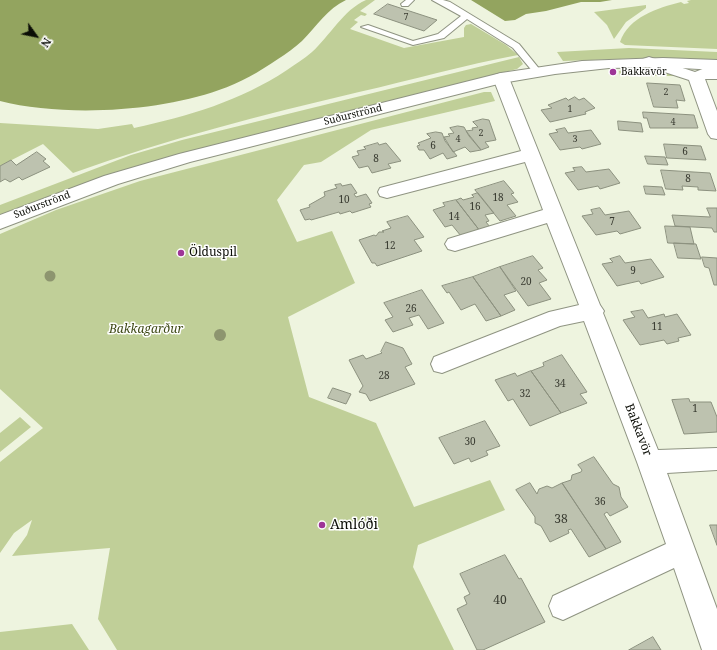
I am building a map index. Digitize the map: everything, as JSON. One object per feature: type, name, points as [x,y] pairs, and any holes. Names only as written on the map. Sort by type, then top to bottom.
[{"type":"street","name":"Suðurströnd","points":[[0,222],[111,180],[185,158],[501,78],[536,71],[600,64],[649,62],[717,65]]},
{"type":"street","points":[[649,62],[696,77],[705,73],[717,74]]},
{"type":"street","points":[[696,77],[717,134]]},
{"type":"street","name":"Bakkavör","points":[[501,78],[529,155],[593,311],[650,462],[717,650]]},
{"type":"street","points":[[387,192],[529,155]]},
{"type":"street","points":[[455,244],[553,214]]},
{"type":"street","points":[[442,364],[557,318],[593,311]]},
{"type":"street","points":[[650,462],[717,459]]},
{"type":"street","points":[[563,606],[681,551]]},
{"type":"lane","points":[[436,0],[467,15],[516,46],[536,71]]},
{"type":"lane","points":[[365,27],[413,43],[441,36],[467,15]]},
{"type":"green space","points":[[366,0],[375,0],[360,11],[367,14],[365,16],[361,15],[354,20],[358,22],[350,29],[404,48],[464,37],[464,28],[466,25],[471,24],[506,45],[518,55],[323,101],[179,138],[73,173],[43,144],[0,166],[0,123],[98,129],[132,124],[134,128],[194,113],[232,99],[269,81],[287,70],[319,46],[350,10]]},
{"type":"green space","points":[[717,0],[717,49],[625,45],[620,42],[624,33],[630,26],[645,15],[672,4],[681,2],[684,4],[689,3],[687,1]]},
{"type":"green space","points":[[646,5],[646,8],[626,22],[614,39],[607,25],[594,12]]},
{"type":"green space","points":[[629,48],[717,52],[717,61],[648,58],[563,61],[557,52]]},
{"type":"green space","points":[[519,57],[523,64],[517,69],[144,164],[0,215],[0,205],[131,155],[182,140]]},
{"type":"green space","points":[[645,67],[685,76],[620,76],[619,71]]},
{"type":"green space","name":"Bakkagarður","points":[[484,92],[491,92],[495,101],[371,130],[321,162],[304,165],[277,200],[297,242],[332,231],[355,283],[288,317],[309,397],[376,423],[414,507],[490,480],[505,510],[418,545],[413,567],[454,650],[117,650],[98,619],[110,548],[12,556],[27,535],[32,520],[14,533],[0,553],[0,462],[43,428],[0,389],[0,234],[56,210],[140,181]]},
{"type":"green space","points":[[20,417],[31,427],[0,452],[0,433]]},
{"type":"green space","points":[[72,624],[89,650],[0,650],[0,632]]},
{"type":"shaded area","points":[[0,0],[346,0],[333,8],[302,41],[271,64],[242,81],[219,90],[168,103],[110,110],[81,110],[25,106],[0,101]]},
{"type":"shaded area","points":[[471,0],[612,0],[600,2],[581,2],[546,11],[526,14],[515,20],[505,21]]},
{"type":"building","points":[[388,4],[437,20],[424,31],[374,14]]},
{"type":"building","points":[[647,83],[680,85],[685,101],[676,100],[678,108],[654,107]]},
{"type":"building","points":[[575,97],[579,100],[584,98],[595,108],[585,112],[586,114],[550,122],[541,110],[552,108],[548,105],[566,98],[568,100]]},
{"type":"building","points":[[643,112],[694,115],[698,128],[650,128],[647,118],[644,118]]},
{"type":"building","points":[[483,119],[489,120],[496,140],[485,142],[489,147],[481,150],[466,131],[473,130],[472,128],[478,127],[473,122]]},
{"type":"building","points":[[618,121],[641,123],[643,132],[619,130]]},
{"type":"building","points":[[458,126],[464,127],[469,136],[481,150],[470,152],[465,147],[453,152],[444,137],[450,136],[448,134],[454,133],[450,128]]},
{"type":"building","points":[[565,128],[568,133],[591,130],[601,144],[582,149],[580,147],[560,150],[549,134],[558,132],[556,130]]},
{"type":"building","points":[[436,132],[442,133],[445,141],[457,156],[447,159],[443,153],[430,159],[424,150],[419,150],[417,146],[420,145],[418,143],[431,138],[427,134]]},
{"type":"building","points":[[378,143],[379,145],[386,143],[401,161],[388,164],[391,168],[372,173],[368,166],[359,168],[352,157],[359,155],[357,151],[366,149],[364,147]]},
{"type":"building","points":[[664,144],[701,146],[706,160],[667,158]]},
{"type":"building","points":[[37,152],[46,159],[43,161],[50,167],[22,180],[19,177],[10,182],[5,179],[0,182],[0,166],[11,160],[16,165]]},
{"type":"building","points":[[645,156],[665,157],[668,165],[648,164]]},
{"type":"building","points":[[582,167],[586,172],[609,169],[620,183],[600,189],[598,186],[578,190],[565,173],[575,171],[573,168]]},
{"type":"building","points":[[661,170],[710,173],[716,191],[698,190],[698,187],[682,186],[683,190],[666,189]]},
{"type":"building","points":[[504,181],[514,193],[511,194],[518,202],[507,205],[516,216],[500,221],[475,190]]},
{"type":"building","points":[[341,184],[342,186],[351,184],[357,193],[354,194],[356,197],[366,194],[372,203],[369,204],[371,207],[352,213],[350,211],[340,214],[339,212],[311,220],[305,220],[300,210],[310,207],[309,205],[325,196],[324,192],[337,188],[335,185]]},
{"type":"building","points":[[644,186],[662,187],[665,195],[646,194]]},
{"type":"building","points":[[478,193],[494,213],[485,215],[489,221],[486,222],[490,227],[480,231],[456,200],[474,197],[472,195]]},
{"type":"building","points":[[456,200],[480,231],[461,236],[452,225],[445,227],[433,210],[445,206],[443,203]]},
{"type":"building","points":[[600,208],[605,215],[629,211],[641,228],[620,234],[617,231],[596,235],[582,216],[593,214],[591,210]]},
{"type":"building","points":[[707,208],[717,208],[717,232],[714,232],[712,228],[675,226],[672,215],[710,217]]},
{"type":"building","points":[[408,216],[424,237],[414,240],[422,251],[377,266],[375,263],[372,263],[359,240],[374,235],[376,236],[379,232],[384,232],[382,231],[391,228],[387,222]]},
{"type":"building","points":[[665,226],[690,227],[694,244],[668,243]]},
{"type":"building","points":[[674,243],[696,244],[701,259],[678,258]]},
{"type":"building","points":[[533,256],[543,268],[538,270],[547,280],[539,283],[551,299],[528,306],[500,267]]},
{"type":"building","points":[[620,256],[625,263],[651,259],[664,277],[641,284],[639,281],[617,286],[602,264],[613,262],[610,259]]},
{"type":"building","points":[[702,257],[717,258],[717,285],[714,285],[709,268],[705,267]]},
{"type":"building","points":[[500,267],[516,291],[504,295],[515,310],[501,316],[473,277]]},
{"type":"building","points":[[473,277],[501,316],[486,321],[475,304],[461,310],[449,292],[447,293],[442,286]]},
{"type":"building","points":[[422,290],[444,323],[428,329],[419,315],[409,318],[413,325],[393,332],[385,320],[393,317],[384,303]]},
{"type":"building","points":[[643,310],[648,318],[664,314],[665,317],[677,314],[691,335],[678,338],[679,341],[667,344],[664,340],[640,345],[623,320],[635,317],[631,312]]},
{"type":"building","points":[[386,342],[403,348],[412,364],[405,367],[415,384],[370,401],[366,394],[359,392],[363,386],[349,360],[363,355],[366,359],[382,353],[381,352]]},
{"type":"building","points":[[562,355],[587,392],[580,394],[587,403],[561,413],[531,371],[544,366],[543,363]]},
{"type":"building","points":[[531,371],[561,413],[530,426],[513,399],[508,401],[495,380],[515,373],[517,376]]},
{"type":"building","points":[[333,388],[351,394],[346,404],[328,398]]},
{"type":"building","points":[[689,399],[690,402],[711,402],[717,417],[717,432],[684,434],[672,400]]},
{"type":"building","points":[[485,421],[500,446],[486,451],[488,455],[471,462],[469,458],[454,464],[439,438]]},
{"type":"building","points":[[594,457],[613,484],[619,487],[621,497],[628,507],[610,516],[607,512],[604,514],[621,542],[606,549],[562,483],[571,480],[572,475],[581,472],[582,470],[578,465]]},
{"type":"building","points":[[530,483],[537,494],[539,489],[547,486],[552,488],[562,483],[606,549],[589,557],[571,529],[568,530],[569,533],[550,542],[541,526],[535,523],[535,517],[516,490]]},
{"type":"building","points":[[710,525],[717,525],[717,545]]},
{"type":"building","points":[[505,555],[519,579],[521,578],[545,622],[483,650],[477,650],[457,609],[467,604],[464,597],[470,594],[460,574]]},
{"type":"building","points":[[653,637],[661,650],[629,650]]},
{"type":"place","name":"Bakkavör","points":[[613,72]]},
{"type":"place","name":"Ölduspil","points":[[181,253]]},
{"type":"place","name":"Amlóði","points":[[322,525]]}]
